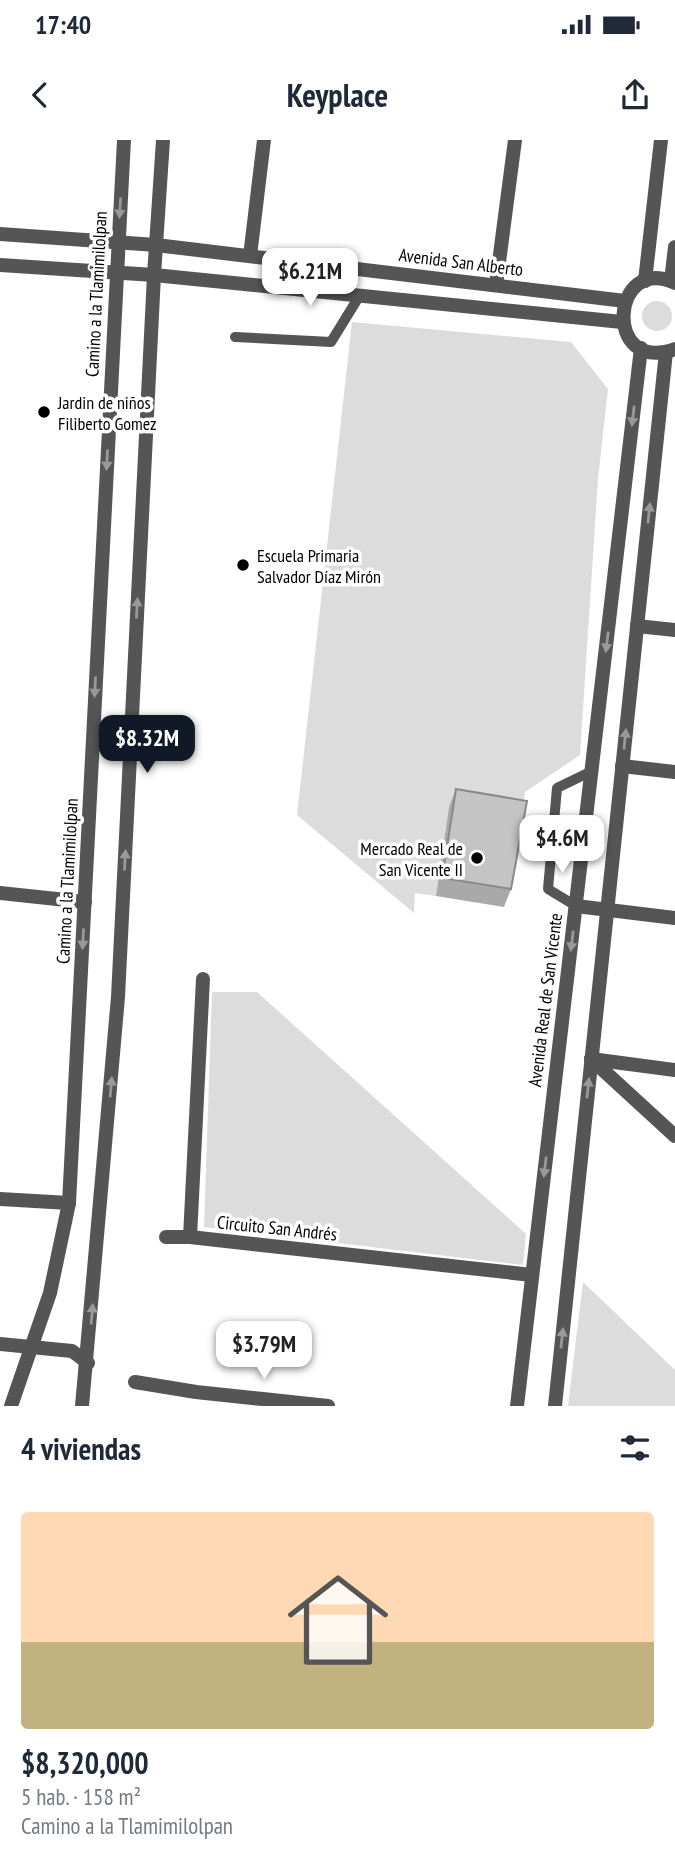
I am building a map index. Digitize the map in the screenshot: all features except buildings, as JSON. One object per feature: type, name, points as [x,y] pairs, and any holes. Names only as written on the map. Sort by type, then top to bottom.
[{"type":"street","name":"Camino a la Tlamimilolpan","points":[[11,1406],[50,1293],[69,1203],[124,140]]},
{"type":"street","points":[[82,1406],[88,1363],[118,997],[163,140]]},
{"type":"street","points":[[250,256],[264,140]]},
{"type":"street","points":[[496,285],[515,140]]},
{"type":"street","points":[[645,281],[661,140]]},
{"type":"street","name":"Avenida San Alberto","points":[[0,234],[156,245],[625,301]]},
{"type":"street","points":[[555,1406],[637,626],[670,351],[657,353],[641,348],[625,333],[622,322],[625,301],[637,286],[645,281],[663,279],[673,282],[675,247]]},
{"type":"street","points":[[0,265],[154,275],[622,322]]},
{"type":"street","name":"Avenida Real de San Vicente","points":[[517,1406],[641,348]]},
{"type":"street","points":[[637,626],[675,630]]},
{"type":"street","points":[[622,766],[675,772]]},
{"type":"street","points":[[0,894],[85,902]]},
{"type":"street","points":[[576,906],[675,918]]},
{"type":"street","name":"Circuito San Andrés","points":[[203,979],[190,1237],[532,1275]]},
{"type":"street","points":[[591,1059],[675,1070]]},
{"type":"street","points":[[591,1059],[675,1136]]},
{"type":"street","points":[[0,1199],[69,1203]]},
{"type":"street","points":[[166,1237],[190,1237]]},
{"type":"street","points":[[0,1344],[72,1351],[88,1363]]},
{"type":"street","points":[[135,1382],[195,1399],[328,1406]]},
{"type":"lane","points":[[234,338],[331,342],[360,295]]},
{"type":"lane","points":[[576,906],[548,889],[557,788],[592,771]]},
{"type":"shaded area","points":[[657,301],[668,305],[672,316],[668,327],[657,331],[646,327],[642,316],[646,305]]},
{"type":"shaded area","points":[[352,322],[571,342],[608,389],[598,479],[580,755],[525,792],[521,819],[449,807],[436,896],[415,893],[414,913],[297,815]]},
{"type":"shaded area","points":[[212,992],[257,992],[526,1234],[523,1265],[204,1227]]},
{"type":"shaded area","points":[[583,1282],[675,1370],[675,1406],[568,1406]]},
{"type":"place","name":"Jardin de niños Filiberto Gomez","points":[[44,412]]},
{"type":"place","name":"Escuela Primaria Salvador Díaz Mirón","points":[[243,565]]},
{"type":"place","name":"Mercado Real de San Vicente II","points":[[477,858]]}]
